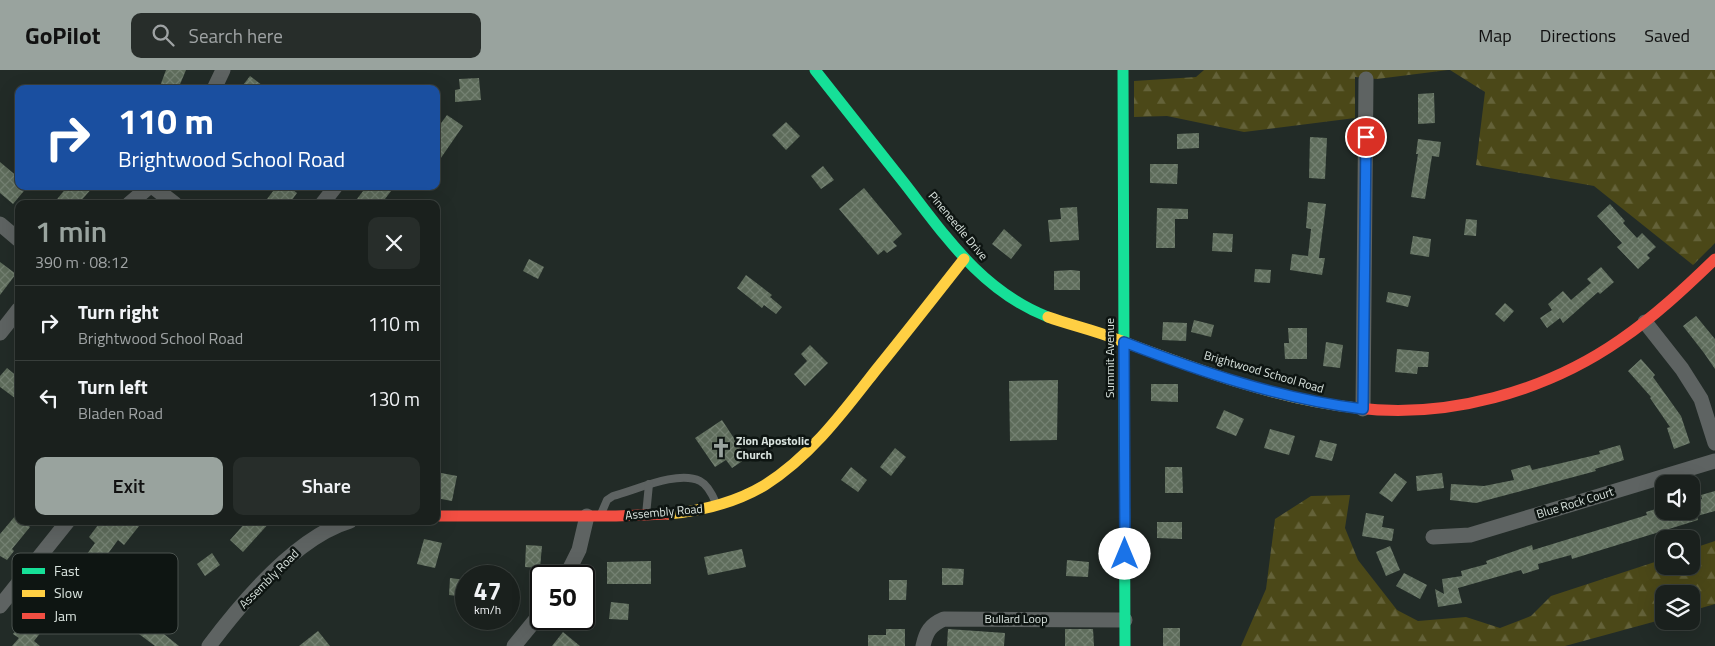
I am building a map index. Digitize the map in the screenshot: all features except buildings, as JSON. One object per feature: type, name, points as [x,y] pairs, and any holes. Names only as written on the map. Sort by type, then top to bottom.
[{"type":"main road","name":"Pineneedle Drive","points":[[815,70],[964,259],[992,284],[1023,305],[1056,320],[1124,342]]},
{"type":"main road","name":"Summit Avenue","points":[[1123,70],[1125,646]]},
{"type":"main road","name":"Assembly Road","points":[[440,516],[646,515],[687,511],[743,497],[778,477],[811,447],[858,392],[964,259]]},
{"type":"main road","name":"Brightwood School Road","points":[[1124,342],[1202,370],[1320,403],[1385,411],[1432,409],[1476,402],[1564,373],[1604,351],[1645,322],[1715,259]]},
{"type":"street","points":[[216,85],[223,70]]},
{"type":"street","points":[[1363,409],[1366,79]]},
{"type":"street","points":[[134,200],[146,190]]},
{"type":"street","points":[[156,190],[170,200]]},
{"type":"street","points":[[325,200],[333,190]]},
{"type":"street","points":[[0,224],[15,237]]},
{"type":"street","points":[[0,333],[15,314]]},
{"type":"street","points":[[1645,322],[1682,370],[1701,400],[1715,444]]},
{"type":"street","name":"Blue Rock Court","points":[[1433,537],[1470,534],[1715,461]]},
{"type":"street","points":[[572,565],[594,516]]},
{"type":"street","points":[[42,553],[65,525]]},
{"type":"street","name":"Assembly Road","points":[[209,646],[246,601],[280,566],[306,544],[337,525]]},
{"type":"street","points":[[0,606],[12,591]]},
{"type":"street","name":"Bullard Loop","points":[[923,646],[928,630],[934,623],[944,619],[1125,620]]},
{"type":"street","points":[[514,646],[530,626]]},
{"type":"lane","points":[[594,516],[607,500],[613,496],[661,480],[689,478],[701,482],[710,492],[717,505]]},
{"type":"lane","points":[[646,515],[649,484]]},
{"type":"green space","points":[[1204,70],[1448,70],[1377,79],[1355,77],[1355,118],[1244,132],[1167,116],[1134,117],[1134,81],[1196,77]]},
{"type":"green space","points":[[1450,70],[1715,70],[1715,243],[1693,265],[1594,186],[1476,165],[1485,92]]},
{"type":"green space","points":[[1350,495],[1345,528],[1358,560],[1397,610],[1418,621],[1466,617],[1500,628],[1531,616],[1551,596],[1655,562],[1655,575],[1700,575],[1700,546],[1715,541],[1715,604],[1700,608],[1700,585],[1655,585],[1655,621],[1565,646],[1241,646],[1266,589],[1275,519],[1311,496]]},
{"type":"traffic: fast","points":[[815,70],[967,261],[1004,293],[1048,317]]},
{"type":"traffic: fast","points":[[1123,70],[1125,646]]},
{"type":"traffic: slow","points":[[668,514],[693,511],[742,497],[765,485],[797,461],[839,417],[964,259]]},
{"type":"traffic: slow","points":[[1048,317],[1264,390],[1295,398],[1357,408]]},
{"type":"traffic: jam","points":[[1357,408],[1391,410],[1426,409],[1460,405],[1494,398],[1560,374],[1591,358],[1633,331],[1669,302],[1715,259]]},
{"type":"traffic: jam","points":[[440,516],[616,516],[668,514]]},
{"type":"place","name":"Zion Apostolic Church","points":[[721,448]]},
{"type":"route","points":[[1125,554],[1124,342],[1202,370],[1283,394],[1337,406],[1363,409],[1366,137]]}]
